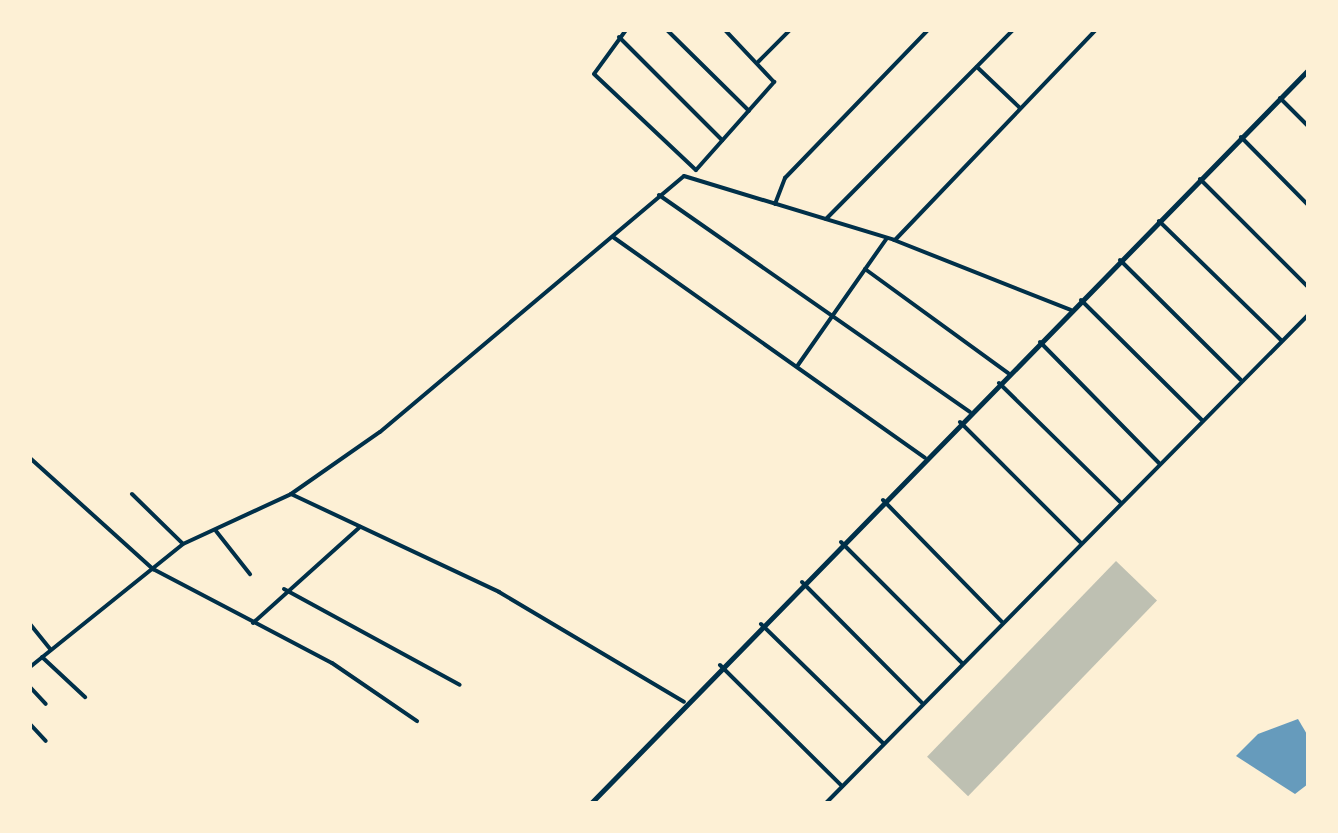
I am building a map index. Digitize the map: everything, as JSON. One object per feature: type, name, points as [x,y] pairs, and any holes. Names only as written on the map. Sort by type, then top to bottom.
[{"type":"street","points":[[626,30],[594,74],[694,172],[775,204],[894,240],[1071,310]]},
{"type":"street","points":[[667,30],[749,111]]},
{"type":"street","points":[[30,667],[183,544],[291,494],[380,432],[659,196],[694,172],[774,82],[724,30]]},
{"type":"street","points":[[758,62],[790,30]]},
{"type":"street","points":[[775,204],[785,178],[928,30]]},
{"type":"street","points":[[826,219],[1013,30]]},
{"type":"street","points":[[894,240],[1096,30]]},
{"type":"street","points":[[619,37],[723,140]]},
{"type":"street","points":[[978,67],[1020,108]]},
{"type":"street","points":[[591,803],[720,665],[1308,70]]},
{"type":"street","points":[[1280,98],[1308,126]]},
{"type":"street","points":[[1241,138],[1308,205]]},
{"type":"street","points":[[1200,179],[1308,287]]},
{"type":"street","points":[[659,196],[970,412]]},
{"type":"street","points":[[1158,221],[1282,341]]},
{"type":"street","points":[[613,237],[924,458]]},
{"type":"street","points":[[798,365],[887,238]]},
{"type":"street","points":[[1120,260],[1242,381]]},
{"type":"street","points":[[865,270],[1008,373]]},
{"type":"street","points":[[1081,300],[1203,421]]},
{"type":"street","points":[[826,803],[1308,315]]},
{"type":"street","points":[[1040,342],[1160,464]]},
{"type":"street","points":[[999,383],[1121,504]]},
{"type":"street","points":[[960,422],[1082,544]]},
{"type":"street","points":[[30,458],[153,569],[253,623],[417,721]]},
{"type":"street","points":[[132,494],[183,544]]},
{"type":"street","points":[[291,494],[498,592],[684,702]]},
{"type":"street","points":[[883,500],[1003,624]]},
{"type":"street","points":[[253,623],[284,588],[360,527]]},
{"type":"street","points":[[216,531],[250,574]]},
{"type":"street","points":[[842,542],[963,664]]},
{"type":"street","points":[[802,582],[924,704]]},
{"type":"street","points":[[284,588],[460,685]]},
{"type":"street","points":[[30,624],[51,650]]},
{"type":"street","points":[[761,624],[884,744]]},
{"type":"street","points":[[42,657],[85,697]]},
{"type":"street","points":[[720,665],[842,786]]},
{"type":"street","points":[[30,687],[46,704]]},
{"type":"street","points":[[30,724],[46,741]]},
{"type":"water","points":[[1298,719],[1308,736],[1308,784],[1295,794],[1236,756],[1258,734]]},
{"type":"building","points":[[1116,561],[1157,601],[968,796],[927,757]]}]
